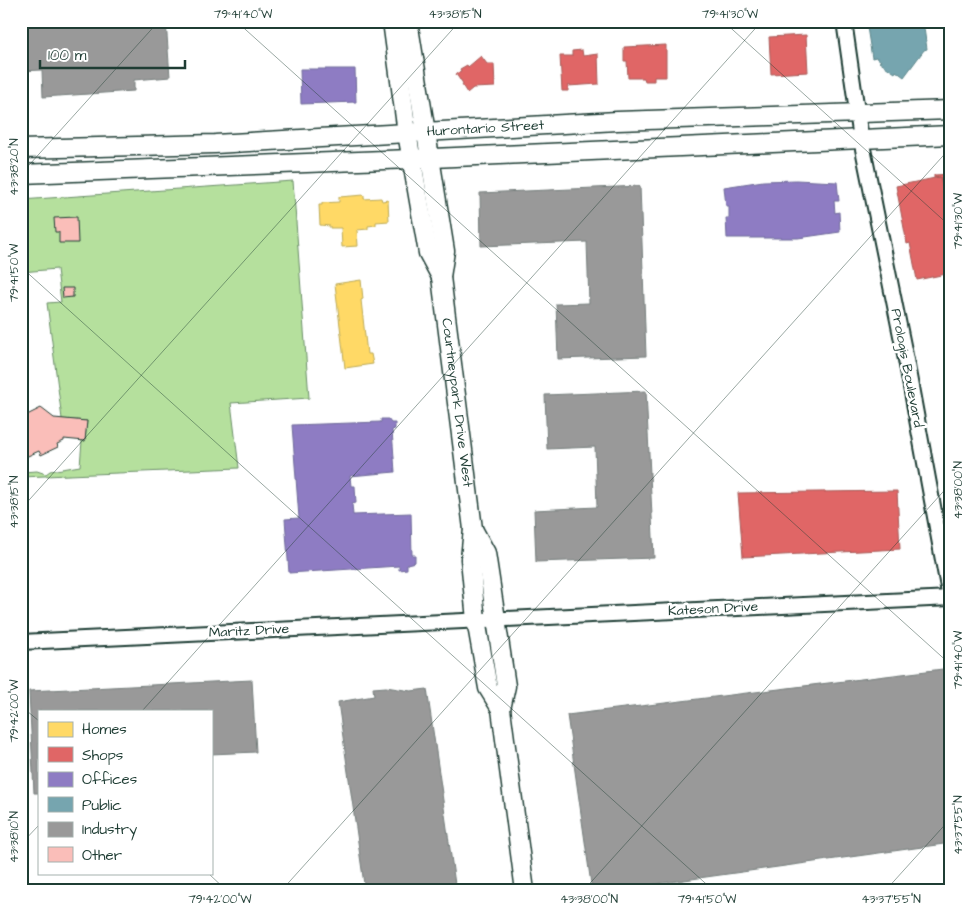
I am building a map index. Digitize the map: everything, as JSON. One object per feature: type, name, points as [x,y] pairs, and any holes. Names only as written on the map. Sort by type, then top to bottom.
[{"type":"main road","name":"Courtneypark Drive West","points":[[392,21],[411,159],[428,253],[441,277]]},
{"type":"main road","name":"Courtneypark Drive West","points":[[408,21],[446,251],[441,277],[473,529],[470,559],[476,620],[488,688],[501,709]]},
{"type":"main road","name":"Hurontario Street","points":[[21,149],[197,144],[618,121],[951,110]]},
{"type":"main road","name":"Hurontario Street","points":[[21,174],[951,135]]},
{"type":"main road","name":"Courtneypark Drive West","points":[[473,529],[486,553],[506,686],[501,709],[525,891]]},
{"type":"street","name":"Prologis Boulevard","points":[[844,21],[861,139],[906,360],[950,598]]},
{"type":"street","name":"Kateson Drive","points":[[476,620],[950,598]]},
{"type":"street","name":"Maritz Drive","points":[[21,642],[476,620]]},
{"type":"green space","points":[[293,181],[309,398],[231,403],[239,468],[21,477],[21,472],[37,471],[46,474],[50,471],[80,466],[82,441],[85,441],[87,421],[62,419],[47,303],[61,302],[57,269],[21,272],[21,200]]},
{"type":"building: Homes","points":[[364,195],[364,199],[381,198],[382,201],[388,200],[389,221],[376,222],[376,225],[368,226],[368,229],[357,230],[358,246],[342,247],[341,228],[330,228],[330,226],[320,225],[319,205],[322,205],[322,203],[339,202],[339,197]]},
{"type":"building: Homes","points":[[361,280],[363,299],[361,300],[367,354],[371,354],[373,364],[345,368],[335,284]]},
{"type":"building: Shops","points":[[806,35],[808,72],[771,74],[769,37]]},
{"type":"building: Shops","points":[[666,45],[666,77],[654,77],[654,81],[645,81],[644,78],[628,78],[627,61],[624,61],[624,47]]},
{"type":"building: Shops","points":[[582,50],[583,56],[598,54],[599,84],[568,86],[568,91],[562,91],[560,56],[572,56],[572,51]]},
{"type":"building: Shops","points":[[481,56],[487,64],[494,64],[495,87],[473,88],[467,93],[456,74],[461,71],[460,69],[467,65],[468,67]]},
{"type":"building: Shops","points":[[951,174],[951,210],[947,211],[940,177],[934,178],[934,175]]},
{"type":"building: Shops","points":[[940,177],[951,230],[951,273],[917,280],[910,243],[907,244],[896,186]]},
{"type":"building: Shops","points":[[897,491],[900,549],[743,557],[738,493]]},
{"type":"building: Offices","points":[[300,69],[355,69],[356,102],[301,104]]},
{"type":"building: Offices","points":[[763,181],[837,182],[839,201],[834,201],[835,213],[839,212],[840,232],[798,238],[727,238],[726,218],[729,218],[729,206],[726,206],[724,187]]},
{"type":"building: Offices","points":[[381,419],[388,419],[391,423],[395,423],[395,429],[392,430],[395,472],[350,476],[351,486],[355,486],[356,503],[352,504],[353,515],[411,513],[412,555],[415,555],[415,562],[407,564],[407,569],[399,570],[399,566],[289,573],[285,519],[299,518],[292,425],[381,422]]},
{"type":"building: Public","points":[[866,21],[923,21],[927,49],[924,50],[904,77],[879,62],[881,61],[876,57],[872,58]]},
{"type":"building: Industry","points":[[21,21],[166,21],[170,77],[134,80],[134,91],[43,97],[42,70],[21,71]]},
{"type":"building: Industry","points":[[640,186],[646,356],[558,359],[556,304],[589,303],[587,242],[481,246],[480,193]]},
{"type":"building: Industry","points":[[646,391],[654,558],[536,562],[534,510],[597,507],[595,447],[547,449],[545,395]]},
{"type":"building: Industry","points":[[951,668],[951,843],[605,891],[592,891],[567,715]]},
{"type":"building: Industry","points":[[252,680],[256,752],[212,754],[212,710],[38,710],[38,793],[34,793],[29,691]]},
{"type":"building: Industry","points":[[386,687],[411,691],[427,689],[456,891],[365,891],[338,702],[374,696],[373,688]]},
{"type":"building: Other","points":[[77,217],[78,243],[59,243],[59,232],[55,232],[54,218]]},
{"type":"building: Other","points":[[62,288],[73,288],[73,297],[63,298]]},
{"type":"building: Other","points":[[41,408],[54,418],[87,421],[85,441],[64,439],[64,441],[57,444],[58,447],[41,455],[39,451],[21,459],[21,418]]}]
